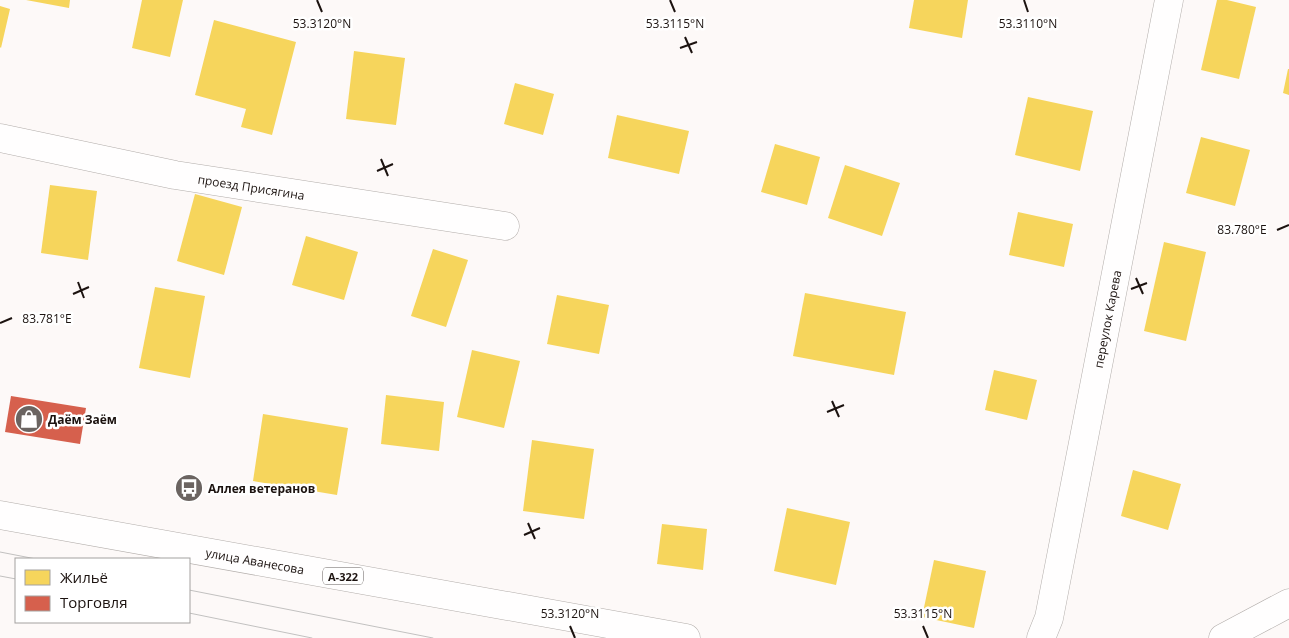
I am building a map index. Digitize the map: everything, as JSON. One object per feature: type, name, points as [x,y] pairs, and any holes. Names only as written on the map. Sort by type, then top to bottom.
[{"type":"main road","name":"переулок Карева","points":[[1041,638],[1048,618],[1170,0]]},
{"type":"main road","name":"проезд Присягина","points":[[0,138],[175,175],[505,226]]},
{"type":"main road","name":"улица Аванесова","points":[[0,515],[686,638]]},
{"type":"main road","points":[[1223,638],[1289,602]]},
{"type":"building: Жильё","points":[[26,0],[70,0],[69,8]]},
{"type":"building: Жильё","points":[[142,0],[183,0],[170,57],[132,48]]},
{"type":"building: Жильё","points":[[914,0],[968,0],[962,38],[909,28]]},
{"type":"building: Жильё","points":[[1217,0],[1227,0],[1256,7],[1239,79],[1201,70]]},
{"type":"building: Жильё","points":[[0,6],[10,9],[1,48],[0,47]]},
{"type":"building: Жильё","points":[[214,20],[296,42],[272,135],[241,127],[246,109],[195,95]]},
{"type":"building: Жильё","points":[[354,51],[405,58],[396,125],[346,119]]},
{"type":"building: Жильё","points":[[1289,69],[1289,95],[1283,93]]},
{"type":"building: Жильё","points":[[515,83],[554,94],[543,135],[504,124]]},
{"type":"building: Жильё","points":[[1028,97],[1093,111],[1080,171],[1015,155]]},
{"type":"building: Жильё","points":[[617,115],[689,131],[679,174],[608,158]]},
{"type":"building: Жильё","points":[[1201,137],[1250,150],[1235,206],[1186,193]]},
{"type":"building: Жильё","points":[[775,144],[820,157],[807,205],[761,192]]},
{"type":"building: Жильё","points":[[845,165],[900,183],[882,236],[828,218]]},
{"type":"building: Жильё","points":[[50,185],[97,191],[88,260],[41,253]]},
{"type":"building: Жильё","points":[[195,194],[242,207],[224,275],[177,261]]},
{"type":"building: Жильё","points":[[1018,212],[1073,224],[1064,267],[1009,255]]},
{"type":"building: Жильё","points":[[306,236],[358,252],[344,300],[292,285]]},
{"type":"building: Жильё","points":[[1164,242],[1206,252],[1186,341],[1144,331]]},
{"type":"building: Жильё","points":[[433,249],[468,260],[446,327],[411,316]]},
{"type":"building: Жильё","points":[[155,287],[205,296],[190,378],[139,368]]},
{"type":"building: Жильё","points":[[805,293],[906,312],[894,375],[793,356]]},
{"type":"building: Жильё","points":[[557,295],[609,305],[599,354],[547,344]]},
{"type":"building: Жильё","points":[[472,350],[520,361],[504,428],[457,417]]},
{"type":"building: Жильё","points":[[994,370],[1037,380],[1027,420],[985,410]]},
{"type":"building: Жильё","points":[[386,395],[444,402],[439,451],[381,444]]},
{"type":"building: Жильё","points":[[263,414],[348,428],[337,495],[253,481]]},
{"type":"building: Жильё","points":[[532,440],[594,449],[584,519],[523,511]]},
{"type":"building: Жильё","points":[[1133,470],[1181,484],[1168,530],[1121,516]]},
{"type":"building: Жильё","points":[[787,508],[850,522],[836,585],[774,571]]},
{"type":"building: Жильё","points":[[662,524],[707,529],[703,570],[657,564]]},
{"type":"building: Жильё","points":[[934,560],[986,571],[974,628],[922,617]]},
{"type":"building: Торговля","points":[[11,396],[86,408],[80,444],[5,432]]},
{"type":"tram line","points":[[0,552],[31,558]]},
{"type":"tram line","points":[[0,576],[15,579]]},
{"type":"tram line","points":[[190,590],[433,638]]},
{"type":"tram line","points":[[190,613],[312,638]]},
{"type":"place","name":"Даём Заём","points":[[29,419]]},
{"type":"place","name":"Аллея ветеранов","points":[[189,488]]}]
